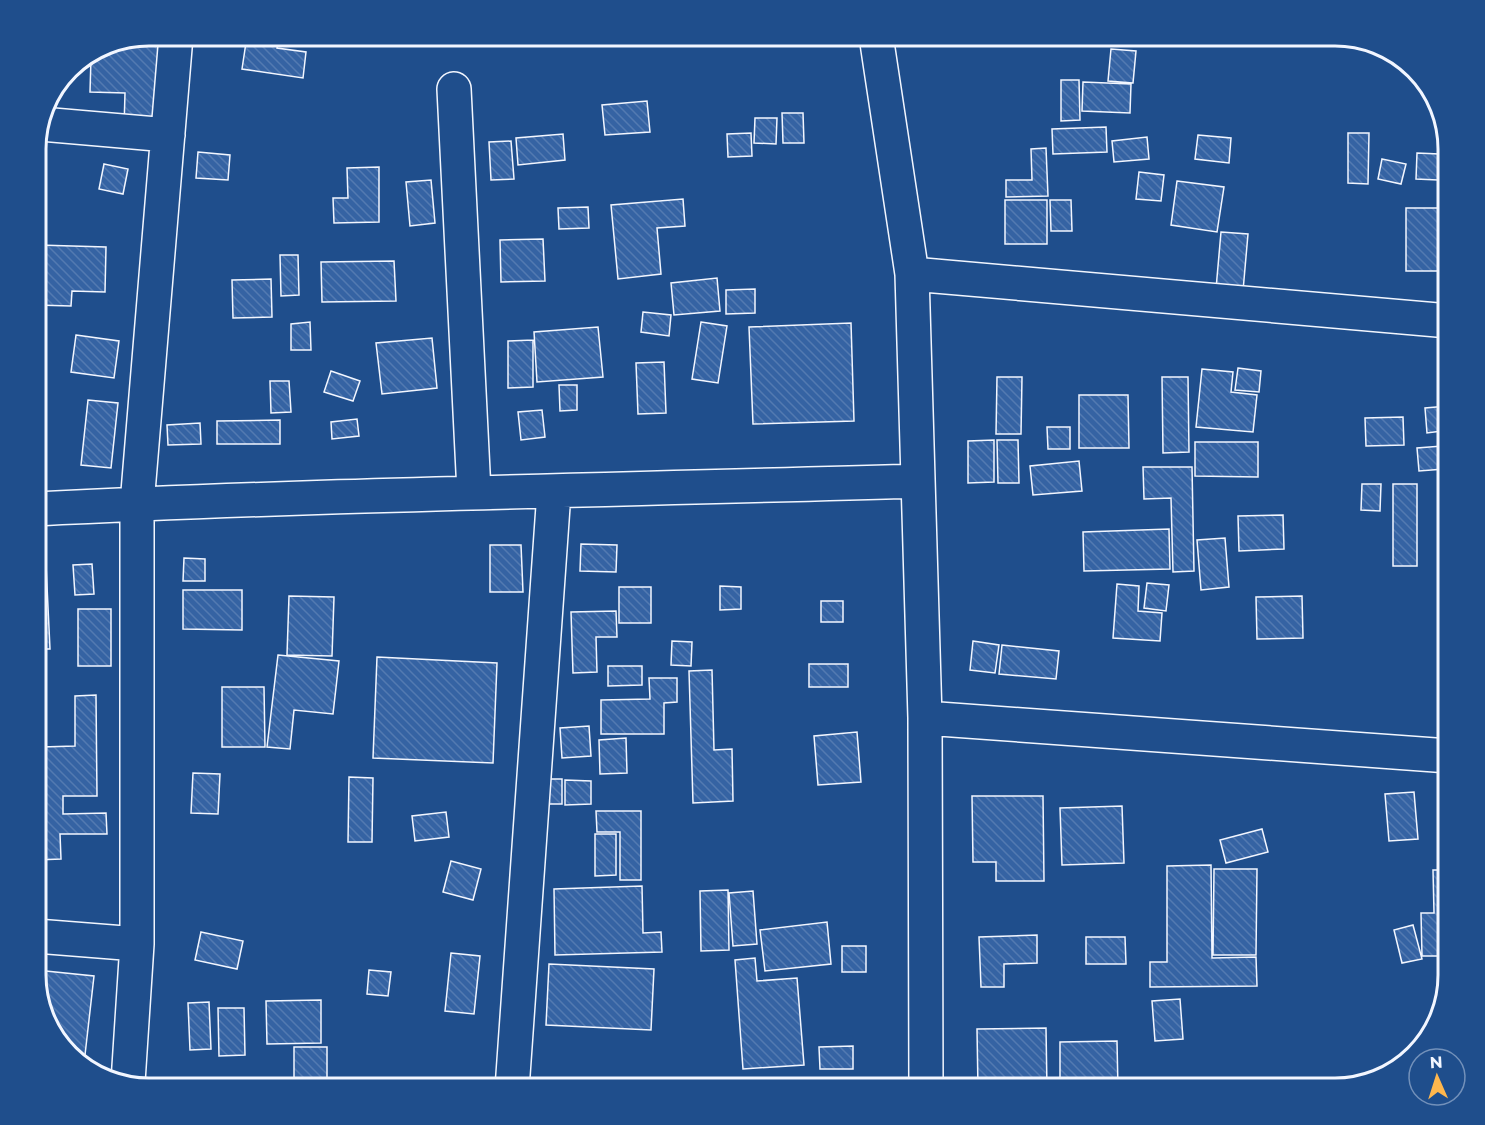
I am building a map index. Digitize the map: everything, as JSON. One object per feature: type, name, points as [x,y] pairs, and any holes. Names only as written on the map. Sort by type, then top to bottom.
[{"type":"street","points":[[128,1076],[137,944],[137,504],[175,46]]},
{"type":"street","points":[[878,46],[912,274],[925,718],[926,1078]]},
{"type":"street","points":[[454,89],[474,492]]},
{"type":"street","points":[[50,125],[168,135]]},
{"type":"street","points":[[912,274],[1438,320]]},
{"type":"street","points":[[47,508],[474,492],[554,492],[917,481]]},
{"type":"street","points":[[513,1078],[554,492]]},
{"type":"street","points":[[925,718],[1438,755]]},
{"type":"street","points":[[47,937],[137,944]]},
{"type":"building","points":[[165,46],[163,129],[124,128],[125,93],[90,92],[91,65],[98,60],[136,47]]},
{"type":"building","points":[[245,46],[277,46],[277,48],[306,52],[303,78],[242,69]]},
{"type":"building","points":[[1111,49],[1136,51],[1133,83],[1108,81]]},
{"type":"building","points":[[1061,80],[1079,80],[1080,120],[1061,121]]},
{"type":"building","points":[[1083,82],[1131,84],[1130,113],[1082,111]]},
{"type":"building","points":[[647,101],[650,132],[605,135],[602,105]]},
{"type":"building","points":[[782,113],[803,113],[804,143],[783,143]]},
{"type":"building","points":[[755,118],[777,118],[776,144],[754,143]]},
{"type":"building","points":[[1106,127],[1107,152],[1053,154],[1052,129]]},
{"type":"building","points":[[751,133],[752,156],[728,157],[727,134]]},
{"type":"building","points":[[1348,133],[1369,133],[1368,184],[1348,183]]},
{"type":"building","points":[[563,134],[565,160],[518,165],[516,138]]},
{"type":"building","points":[[1198,135],[1231,138],[1229,163],[1195,159]]},
{"type":"building","points":[[1147,137],[1149,159],[1114,162],[1112,141]]},
{"type":"building","points":[[511,141],[514,179],[491,180],[489,142]]},
{"type":"building","points":[[1046,148],[1048,196],[1006,197],[1006,180],[1032,180],[1031,149]]},
{"type":"building","points":[[198,152],[230,155],[228,180],[196,178]]},
{"type":"building","points":[[1417,153],[1438,154],[1438,180],[1416,179]]},
{"type":"building","points":[[1382,159],[1406,164],[1401,184],[1378,179]]},
{"type":"building","points":[[104,164],[128,169],[123,194],[99,189]]},
{"type":"building","points":[[379,167],[379,222],[334,223],[333,198],[348,198],[347,168]]},
{"type":"building","points":[[1139,172],[1164,175],[1161,201],[1136,199]]},
{"type":"building","points":[[431,180],[435,223],[410,226],[406,182]]},
{"type":"building","points":[[1177,181],[1224,187],[1217,232],[1171,225]]},
{"type":"building","points":[[683,199],[685,226],[657,228],[661,274],[618,279],[611,205]]},
{"type":"building","points":[[1005,200],[1047,200],[1047,244],[1005,244]]},
{"type":"building","points":[[1050,200],[1071,200],[1072,231],[1051,231]]},
{"type":"building","points":[[588,207],[589,228],[559,229],[558,208]]},
{"type":"building","points":[[1406,208],[1438,208],[1438,271],[1406,271]]},
{"type":"building","points":[[1221,232],[1248,234],[1243,291],[1216,289]]},
{"type":"building","points":[[543,239],[545,281],[501,282],[500,240]]},
{"type":"building","points":[[47,245],[106,247],[105,292],[72,291],[71,306],[47,305]]},
{"type":"building","points":[[280,255],[298,255],[299,295],[281,296]]},
{"type":"building","points":[[394,261],[396,301],[322,302],[321,262]]},
{"type":"building","points":[[717,278],[720,311],[674,315],[671,283]]},
{"type":"building","points":[[271,279],[272,317],[233,318],[232,280]]},
{"type":"building","points":[[755,289],[755,313],[726,314],[726,290]]},
{"type":"building","points":[[643,312],[671,315],[669,336],[641,332]]},
{"type":"building","points":[[310,322],[311,350],[291,350],[291,324]]},
{"type":"building","points":[[701,322],[727,326],[718,383],[692,379]]},
{"type":"building","points":[[851,323],[854,421],[753,424],[749,327]]},
{"type":"building","points":[[598,327],[603,377],[537,382],[534,332]]},
{"type":"building","points":[[76,335],[119,341],[114,378],[71,372]]},
{"type":"building","points":[[432,338],[437,388],[382,394],[376,343]]},
{"type":"building","points":[[533,340],[533,387],[508,388],[508,341]]},
{"type":"building","points":[[664,362],[666,413],[638,414],[636,363]]},
{"type":"building","points":[[1238,368],[1261,371],[1259,392],[1235,390]]},
{"type":"building","points":[[1202,369],[1233,372],[1231,392],[1257,395],[1253,432],[1196,427]]},
{"type":"building","points":[[331,371],[360,381],[353,401],[324,392]]},
{"type":"building","points":[[997,377],[1022,377],[1021,434],[996,434]]},
{"type":"building","points":[[1162,377],[1188,377],[1189,452],[1163,453]]},
{"type":"building","points":[[270,381],[289,381],[291,412],[271,413]]},
{"type":"building","points":[[559,385],[577,385],[577,410],[560,411]]},
{"type":"building","points":[[1079,395],[1128,395],[1129,448],[1079,448]]},
{"type":"building","points":[[88,400],[118,403],[111,468],[81,465]]},
{"type":"building","points":[[1438,407],[1438,432],[1427,433],[1425,408]]},
{"type":"building","points":[[542,410],[545,437],[521,440],[518,412]]},
{"type":"building","points":[[1403,417],[1404,445],[1366,446],[1365,418]]},
{"type":"building","points":[[357,419],[359,436],[332,439],[331,422]]},
{"type":"building","points":[[280,420],[280,444],[217,444],[217,421]]},
{"type":"building","points":[[200,423],[201,444],[168,445],[167,425]]},
{"type":"building","points":[[1047,427],[1070,427],[1070,449],[1048,449]]},
{"type":"building","points":[[994,440],[994,482],[968,483],[968,441]]},
{"type":"building","points":[[997,440],[1018,440],[1019,483],[998,483]]},
{"type":"building","points":[[1195,442],[1258,442],[1258,477],[1195,476]]},
{"type":"building","points":[[1438,446],[1438,469],[1419,471],[1417,448]]},
{"type":"building","points":[[1079,461],[1082,491],[1033,495],[1030,466]]},
{"type":"building","points":[[1143,467],[1192,467],[1194,571],[1173,572],[1171,498],[1144,499]]},
{"type":"building","points":[[1362,484],[1381,484],[1380,511],[1361,510]]},
{"type":"building","points":[[1393,484],[1417,484],[1417,566],[1393,566]]},
{"type":"building","points":[[1283,515],[1284,549],[1239,551],[1238,516]]},
{"type":"building","points":[[1169,529],[1170,569],[1084,571],[1083,532]]},
{"type":"building","points":[[1225,538],[1229,587],[1201,590],[1197,540]]},
{"type":"building","points":[[581,544],[617,545],[616,572],[580,571]]},
{"type":"building","points":[[490,545],[521,545],[523,592],[490,592]]},
{"type":"building","points":[[184,558],[205,559],[205,581],[183,581]]},
{"type":"building","points":[[92,564],[94,594],[75,595],[73,565]]},
{"type":"building","points":[[1147,583],[1169,585],[1166,611],[1144,608]]},
{"type":"building","points":[[1117,584],[1139,586],[1138,611],[1162,613],[1160,641],[1113,638]]},
{"type":"building","points":[[47,586],[50,649],[47,649]]},
{"type":"building","points":[[720,586],[741,587],[741,609],[720,610]]},
{"type":"building","points":[[619,587],[651,587],[651,623],[619,623]]},
{"type":"building","points":[[183,590],[242,590],[242,630],[183,629]]},
{"type":"building","points":[[289,596],[334,597],[332,656],[287,655]]},
{"type":"building","points":[[1302,596],[1303,638],[1257,639],[1256,597]]},
{"type":"building","points":[[821,601],[843,601],[843,622],[821,622]]},
{"type":"building","points":[[78,609],[111,609],[111,666],[78,666]]},
{"type":"building","points":[[616,611],[617,637],[596,637],[597,672],[573,673],[571,612]]},
{"type":"building","points":[[672,641],[692,642],[691,666],[671,665]]},
{"type":"building","points":[[973,641],[999,645],[995,673],[970,670]]},
{"type":"building","points":[[1002,645],[1059,651],[1056,679],[999,674]]},
{"type":"building","points":[[278,655],[339,661],[333,714],[294,710],[290,749],[267,747]]},
{"type":"building","points":[[377,657],[497,663],[493,763],[373,758]]},
{"type":"building","points":[[809,664],[848,664],[848,687],[809,687]]},
{"type":"building","points":[[608,666],[642,666],[642,685],[608,686]]},
{"type":"building","points":[[712,670],[714,750],[732,749],[733,801],[693,803],[689,671]]},
{"type":"building","points":[[649,678],[677,678],[677,702],[664,703],[664,734],[601,734],[601,700],[650,699]]},
{"type":"building","points":[[222,687],[264,687],[265,747],[222,747]]},
{"type":"building","points":[[96,695],[97,796],[63,796],[63,814],[106,813],[107,834],[60,834],[61,859],[47,860],[47,747],[75,746],[75,696]]},
{"type":"building","points":[[589,726],[591,756],[562,758],[560,728]]},
{"type":"building","points":[[857,732],[861,782],[818,785],[814,736]]},
{"type":"building","points":[[626,738],[627,773],[600,774],[599,740]]},
{"type":"building","points":[[193,773],[220,774],[218,814],[191,813]]},
{"type":"building","points":[[349,777],[373,778],[372,842],[348,842]]},
{"type":"building","points":[[541,779],[562,779],[562,804],[541,804]]},
{"type":"building","points":[[565,780],[591,781],[591,804],[565,805]]},
{"type":"building","points":[[1414,792],[1418,839],[1389,841],[1385,794]]},
{"type":"building","points":[[972,796],[1043,796],[1044,881],[996,881],[996,862],[973,862]]},
{"type":"building","points":[[1122,806],[1124,863],[1062,865],[1060,808]]},
{"type":"building","points":[[596,811],[641,811],[641,880],[620,880],[620,832],[597,832]]},
{"type":"building","points":[[446,812],[449,837],[415,841],[412,816]]},
{"type":"building","points":[[1262,829],[1268,852],[1226,863],[1220,840]]},
{"type":"building","points":[[595,834],[616,834],[616,875],[595,876]]},
{"type":"building","points":[[451,861],[481,869],[473,900],[443,892]]},
{"type":"building","points":[[1211,865],[1212,958],[1256,957],[1257,986],[1150,987],[1150,962],[1167,962],[1167,866]]},
{"type":"building","points":[[1214,869],[1257,869],[1256,955],[1213,955]]},
{"type":"building","points":[[1433,870],[1438,870],[1438,956],[1422,956],[1421,913],[1434,913]]},
{"type":"building","points":[[642,886],[643,933],[661,932],[662,952],[555,955],[554,889]]},
{"type":"building","points":[[728,890],[729,950],[701,951],[700,891]]},
{"type":"building","points":[[753,891],[757,944],[733,946],[729,893]]},
{"type":"building","points":[[827,922],[831,964],[765,971],[760,930]]},
{"type":"building","points":[[1413,925],[1422,959],[1402,963],[1394,930]]},
{"type":"building","points":[[201,932],[243,941],[237,969],[195,960]]},
{"type":"building","points":[[1037,935],[1037,963],[1004,964],[1004,987],[981,987],[979,937]]},
{"type":"building","points":[[1086,937],[1125,937],[1126,964],[1086,964]]},
{"type":"building","points":[[842,946],[866,946],[866,972],[842,972]]},
{"type":"building","points":[[451,953],[480,956],[474,1014],[445,1011]]},
{"type":"building","points":[[755,958],[757,981],[797,978],[804,1065],[743,1069],[735,960]]},
{"type":"building","points":[[549,964],[654,969],[651,1030],[546,1025]]},
{"type":"building","points":[[369,970],[391,972],[388,996],[367,994]]},
{"type":"building","points":[[47,971],[94,976],[85,1055],[72,1043],[57,1021],[50,1002]]},
{"type":"building","points":[[1180,999],[1183,1039],[1155,1041],[1152,1001]]},
{"type":"building","points":[[321,1000],[321,1043],[267,1044],[266,1001]]},
{"type":"building","points":[[209,1002],[211,1049],[190,1050],[188,1003]]},
{"type":"building","points":[[218,1008],[244,1008],[245,1055],[219,1056]]},
{"type":"building","points":[[1046,1028],[1047,1078],[978,1078],[977,1029]]},
{"type":"building","points":[[1117,1041],[1118,1078],[1060,1078],[1060,1042]]},
{"type":"building","points":[[853,1046],[853,1069],[820,1069],[819,1047]]},
{"type":"building","points":[[294,1047],[327,1047],[327,1078],[294,1078]]}]
